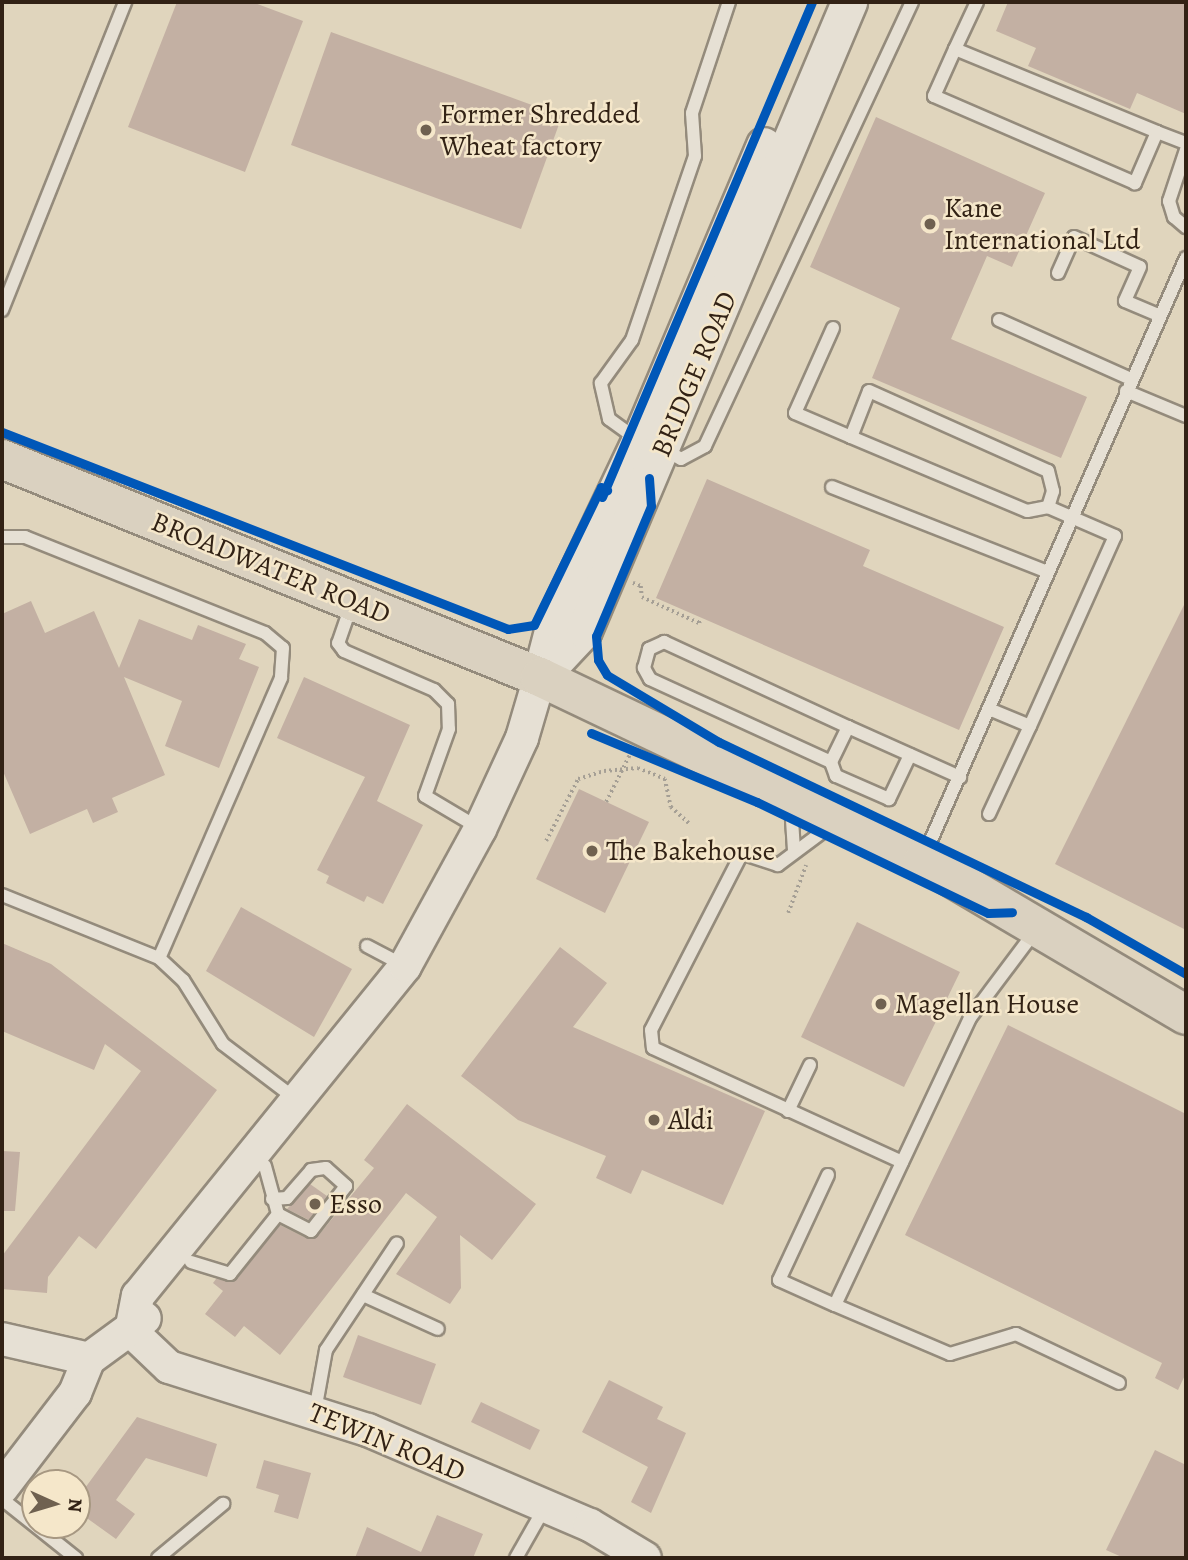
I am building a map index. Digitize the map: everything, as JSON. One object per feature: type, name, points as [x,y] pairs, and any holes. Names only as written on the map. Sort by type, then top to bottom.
[{"type":"main road","name":"BRIDGE ROAD","points":[[651,444],[825,2]]},
{"type":"main road","name":"BRIDGE ROAD","points":[[540,677],[555,619],[651,444],[849,2]]},
{"type":"main road","name":"BROADWATER ROAD","points":[[2,459],[540,677],[790,797],[829,830],[923,860],[1186,1015]]},
{"type":"street","points":[[131,1331],[138,1296],[276,1121],[300,1102],[405,966],[480,829],[522,738],[540,677]]},
{"type":"street","points":[[2,1488],[75,1393],[89,1359],[131,1331],[191,1262],[289,1135],[300,1102]]},
{"type":"street","name":"TEWIN ROAD","points":[[131,1331],[169,1367],[315,1411],[546,1507],[645,1558]]},
{"type":"street","points":[[2,1339],[89,1359]]},
{"type":"lane","points":[[2,310],[125,2]]},
{"type":"lane","points":[[729,2],[692,113],[695,156],[632,340],[601,383],[609,419],[681,458],[705,446],[912,2]]},
{"type":"lane","points":[[976,2],[934,96],[1135,183],[1157,132]]},
{"type":"lane","points":[[955,49],[1186,143]]},
{"type":"lane","points":[[1186,150],[1169,201],[1174,217],[1186,227]]},
{"type":"lane","points":[[1058,273],[1074,237],[1140,267],[1125,301],[1160,316]]},
{"type":"lane","points":[[923,860],[1186,258]]},
{"type":"lane","points":[[999,320],[1186,416]]},
{"type":"lane","points":[[833,328],[795,413],[1027,511],[1048,507],[1115,536],[989,814]]},
{"type":"lane","points":[[851,437],[869,391],[1048,471],[1053,491],[1048,507]]},
{"type":"lane","points":[[832,487],[1048,572]]},
{"type":"lane","points":[[2,537],[25,537],[265,633],[283,649],[281,678],[159,958]]},
{"type":"lane","points":[[352,602],[338,643],[344,651],[434,690],[448,704],[449,729],[425,796],[480,829]]},
{"type":"lane","points":[[831,762],[650,679],[644,668],[649,649],[664,642],[960,777]]},
{"type":"lane","points":[[989,709],[1030,726]]},
{"type":"lane","points":[[848,727],[831,762],[836,776],[889,799],[910,755]]},
{"type":"lane","points":[[790,797],[794,850]]},
{"type":"lane","points":[[829,830],[794,850],[778,865],[742,853],[651,1030],[653,1048],[902,1162]]},
{"type":"lane","points":[[2,895],[159,958],[183,980],[223,1044],[300,1102]]},
{"type":"lane","points":[[835,1305],[970,1018],[1038,927]]},
{"type":"lane","points":[[367,946],[405,966]]},
{"type":"lane","points":[[788,1111],[810,1065]]},
{"type":"lane","points":[[264,1166],[272,1199],[278,1214],[311,1231],[346,1186],[326,1168],[311,1170],[287,1198],[272,1199]]},
{"type":"lane","points":[[828,1175],[779,1280],[950,1354],[1016,1334],[1119,1383]]},
{"type":"lane","points":[[191,1262],[230,1274],[278,1214]]},
{"type":"lane","points":[[315,1411],[326,1350],[397,1243]]},
{"type":"lane","points":[[363,1295],[438,1329]]},
{"type":"lane","points":[[2,1499],[69,1556]]},
{"type":"lane","points":[[158,1558],[223,1504]]},
{"type":"lane","points":[[519,1557],[546,1507]]},
{"type":"path","points":[[621,578],[641,586],[642,597],[699,623],[701,618]]},
{"type":"path","points":[[622,746],[644,755]]},
{"type":"path","points":[[606,802],[632,750]]},
{"type":"path","points":[[546,841],[578,779],[638,768],[665,779],[671,807],[689,822]]},
{"type":"path","points":[[788,913],[806,865],[829,830]]},
{"type":"building","points":[[177,2],[252,2],[303,21],[245,172],[128,127]]},
{"type":"building","points":[[1008,2],[1186,2],[1186,114],[1137,93],[1130,109],[1028,66],[1036,48],[996,31]]},
{"type":"building","name":"Former Shredded Wheat factory","points":[[331,32],[562,116],[521,229],[291,145]]},
{"type":"building","name":"Kane International Ltd","points":[[876,117],[1045,193],[1012,267],[987,256],[951,339],[1087,397],[1061,458],[872,378],[900,308],[810,267]]},
{"type":"building","points":[[707,479],[870,550],[863,566],[1004,627],[959,730],[656,598]]},
{"type":"building","points":[[31,601],[45,633],[94,611],[119,668],[139,619],[192,640],[198,625],[246,644],[239,659],[259,667],[219,768],[165,746],[182,701],[124,677],[165,775],[112,798],[118,812],[93,823],[87,809],[30,834],[2,769],[2,614]]},
{"type":"building","points":[[1186,601],[1186,930],[1055,864]]},
{"type":"building","points":[[304,677],[410,725],[377,801],[423,825],[383,904],[367,896],[364,902],[326,883],[329,876],[317,870],[365,777],[277,738]]},
{"type":"building","name":"The Bakehouse","points":[[579,789],[649,822],[605,913],[536,879]]},
{"type":"building","points":[[241,907],[352,969],[314,1037],[206,971]]},
{"type":"building","name":"Magellan House","points":[[857,922],[960,972],[904,1087],[801,1037]]},
{"type":"building","points":[[2,943],[51,964],[217,1090],[96,1249],[79,1236],[48,1277],[47,1293],[2,1289],[2,1256],[141,1071],[105,1044],[94,1070],[2,1031]]},
{"type":"building","name":"Aldi","points":[[560,947],[607,983],[573,1027],[765,1111],[723,1205],[642,1170],[631,1194],[596,1178],[606,1156],[518,1120],[461,1076]]},
{"type":"building","points":[[1008,1025],[1186,1114],[1186,1373],[1178,1390],[1155,1378],[1162,1363],[905,1235]]},
{"type":"building","points":[[407,1104],[536,1204],[492,1260],[460,1235],[461,1288],[450,1304],[396,1274],[437,1217],[406,1193],[280,1355],[244,1326],[235,1337],[205,1314],[223,1291],[213,1283],[216,1279],[236,1280],[280,1225],[308,1239],[318,1236],[374,1168],[364,1160]]},
{"type":"building","points":[[2,1151],[20,1152],[15,1211],[2,1211]]},
{"type":"building","points":[[310,1184],[327,1196],[309,1220],[287,1209]]},
{"type":"building","points":[[358,1335],[436,1364],[421,1405],[343,1377]]},
{"type":"building","points":[[609,1380],[663,1407],[657,1419],[686,1433],[651,1513],[631,1502],[648,1467],[582,1432]]},
{"type":"building","points":[[481,1402],[540,1430],[530,1450],[471,1422]]},
{"type":"building","points":[[137,1417],[217,1444],[207,1477],[146,1458],[116,1500],[135,1514],[116,1539],[91,1521],[91,1480]]},
{"type":"building","points":[[1155,1450],[1186,1465],[1186,1558],[1124,1558],[1106,1550]]},
{"type":"building","points":[[264,1460],[311,1473],[298,1519],[274,1512],[279,1495],[256,1488]]},
{"type":"building","points":[[437,1515],[483,1534],[473,1558],[355,1558],[367,1527],[421,1552]]},
{"type":"cycle path","points":[[602,497],[812,2]]},
{"type":"cycle path","points":[[2,432],[508,629],[534,625],[601,487],[607,490]]},
{"type":"cycle path","points":[[649,478],[651,506],[596,636],[598,660],[607,675],[719,742],[1086,917],[1186,974]]},
{"type":"cycle path","points":[[591,733],[757,802],[988,913],[1012,912]]},
{"type":"place","name":"Former Shredded Wheat factory","points":[[426,130]]},
{"type":"place","name":"Kane International Ltd","points":[[930,224]]},
{"type":"place","name":"The Bakehouse","points":[[592,851]]},
{"type":"place","name":"Magellan House","points":[[881,1004]]},
{"type":"place","name":"Aldi","points":[[654,1120]]},
{"type":"place","name":"Esso","points":[[315,1204]]}]
